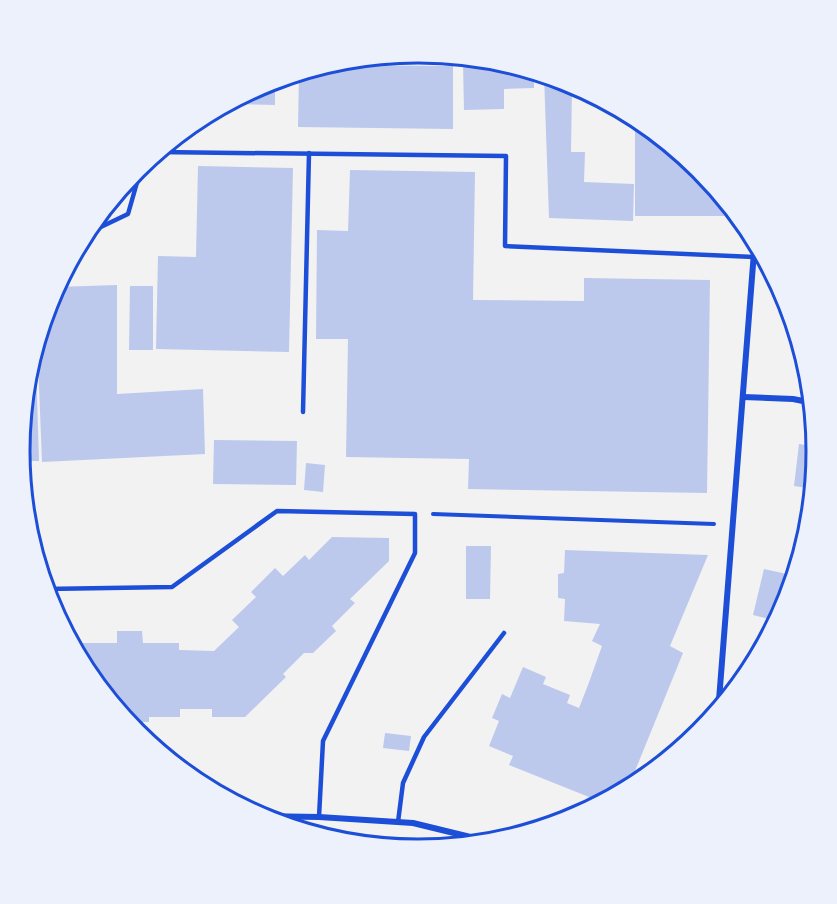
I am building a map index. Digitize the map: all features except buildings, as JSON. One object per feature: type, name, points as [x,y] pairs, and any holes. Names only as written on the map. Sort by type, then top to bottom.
[{"type":"street","points":[[719,698],[754,256]]},
{"type":"street","points":[[742,397],[804,401]]},
{"type":"street","points":[[284,816],[413,823],[470,837]]},
{"type":"lane","points":[[172,152],[506,156],[505,246],[754,256]]},
{"type":"lane","points":[[303,412],[309,153]]},
{"type":"lane","points":[[102,227],[128,214],[136,185]]},
{"type":"lane","points":[[56,590],[172,587],[278,511],[415,514],[415,553],[323,741],[320,817]]},
{"type":"lane","points":[[398,822],[403,783],[424,737],[504,633]]},
{"type":"path","points":[[415,514],[732,525]]}]
